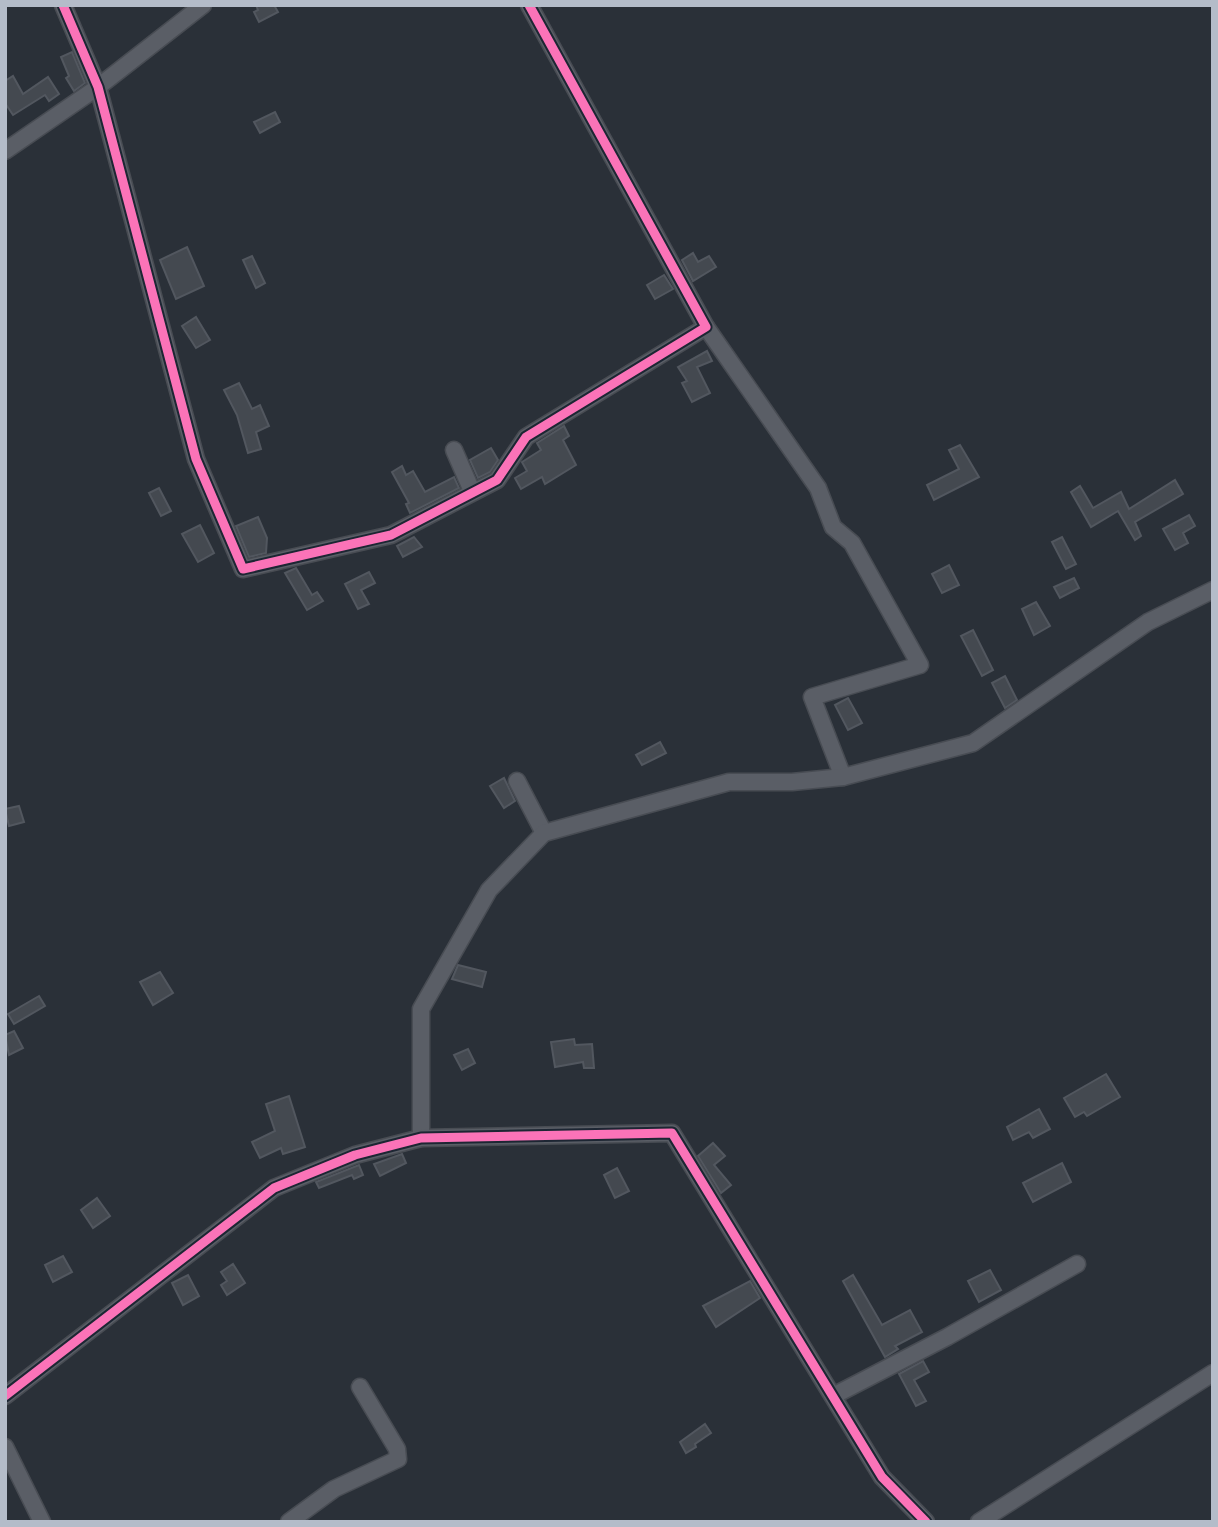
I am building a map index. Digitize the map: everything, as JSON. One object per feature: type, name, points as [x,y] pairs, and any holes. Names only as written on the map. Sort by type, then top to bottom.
[{"type":"street","points":[[63,5],[98,87],[196,459],[243,569],[391,535],[497,480],[526,437],[706,327]]},
{"type":"street","points":[[5,151],[98,87],[203,5]]},
{"type":"street","points":[[529,5],[706,327],[818,488],[833,527],[852,543],[919,665],[812,697],[843,777]]},
{"type":"street","points":[[454,450],[472,491]]},
{"type":"street","points":[[421,1139],[421,1009],[489,890],[544,833],[729,782],[792,782],[843,777],[973,743],[1149,622],[1213,590]]},
{"type":"street","points":[[517,781],[544,833]]},
{"type":"street","points":[[5,1396],[274,1188],[355,1156],[421,1139],[672,1133],[882,1478],[926,1522]]},
{"type":"street","points":[[833,1396],[947,1337],[1077,1264]]},
{"type":"street","points":[[979,1522],[1213,1373]]},
{"type":"street","points":[[289,1522],[334,1489],[398,1459],[397,1449],[360,1387]]},
{"type":"street","points":[[5,1447],[42,1522]]},
{"type":"building","points":[[256,5],[274,5],[278,12],[259,22],[254,12],[258,10]]},
{"type":"building","points":[[72,52],[85,83],[74,91],[66,78],[69,76],[61,57]]},
{"type":"building","points":[[13,76],[23,94],[48,77],[59,94],[49,101],[45,95],[13,115],[5,103],[5,81]]},
{"type":"building","points":[[275,112],[280,122],[260,133],[254,122]]},
{"type":"building","points":[[187,247],[204,286],[176,299],[160,260]]},
{"type":"building","points":[[693,253],[698,262],[709,256],[716,267],[693,281],[682,260]]},
{"type":"building","points":[[252,256],[265,283],[256,288],[243,260]]},
{"type":"building","points":[[664,275],[673,289],[655,299],[647,285]]},
{"type":"building","points":[[196,317],[210,340],[196,348],[182,326]]},
{"type":"building","points":[[707,351],[712,361],[697,367],[710,393],[692,402],[682,383],[687,381],[678,367]]},
{"type":"building","points":[[239,383],[252,409],[260,405],[269,426],[256,432],[261,449],[248,453],[237,415],[224,390]]},
{"type":"building","points":[[564,426],[569,436],[563,440],[576,465],[545,484],[542,477],[521,489],[515,478],[527,471],[522,462],[541,450],[537,443]]},
{"type":"building","points":[[960,445],[979,477],[934,500],[927,485],[959,469],[949,450]]},
{"type":"building","points":[[491,448],[498,460],[490,472],[478,478],[470,460]]},
{"type":"building","points":[[402,466],[406,475],[413,471],[425,492],[454,477],[459,488],[410,513],[406,504],[409,503],[392,472]]},
{"type":"building","points":[[1175,480],[1183,494],[1135,522],[1141,536],[1135,540],[1118,511],[1091,527],[1071,492],[1080,486],[1093,508],[1121,492],[1129,509]]},
{"type":"building","points":[[159,488],[171,511],[161,516],[149,493]]},
{"type":"building","points":[[1189,515],[1195,526],[1183,533],[1188,543],[1175,550],[1163,529]]},
{"type":"building","points":[[258,517],[267,538],[266,553],[249,557],[236,526]]},
{"type":"building","points":[[200,525],[214,553],[198,562],[182,534]]},
{"type":"building","points":[[414,537],[422,547],[403,557],[397,546]]},
{"type":"building","points":[[1062,537],[1076,564],[1066,569],[1052,542]]},
{"type":"building","points":[[949,565],[959,585],[942,593],[932,574]]},
{"type":"building","points":[[296,568],[312,595],[317,592],[323,601],[307,610],[285,573]]},
{"type":"building","points":[[369,572],[375,583],[361,590],[369,604],[358,609],[345,584]]},
{"type":"building","points":[[1074,578],[1079,588],[1060,598],[1054,587]]},
{"type":"building","points":[[1036,602],[1050,626],[1034,635],[1022,609]]},
{"type":"building","points":[[973,630],[993,670],[982,676],[961,636]]},
{"type":"building","points":[[1005,676],[1017,700],[1005,708],[992,683]]},
{"type":"building","points":[[848,698],[862,723],[848,730],[835,705]]},
{"type":"building","points":[[660,742],[666,753],[642,765],[636,755]]},
{"type":"building","points":[[504,778],[515,801],[504,808],[490,786]]},
{"type":"building","points":[[19,806],[24,822],[9,826],[5,809]]},
{"type":"building","points":[[458,965],[486,972],[482,987],[452,979]]},
{"type":"building","points":[[160,972],[173,993],[153,1005],[140,982]]},
{"type":"building","points":[[39,996],[45,1006],[14,1024],[8,1014]]},
{"type":"building","points":[[14,1031],[23,1048],[9,1055],[5,1035]]},
{"type":"building","points":[[574,1039],[575,1045],[592,1044],[594,1068],[584,1068],[583,1062],[555,1067],[551,1042]]},
{"type":"building","points":[[468,1049],[475,1063],[462,1070],[454,1055]]},
{"type":"building","points":[[1106,1074],[1120,1097],[1087,1116],[1084,1112],[1075,1117],[1064,1098]]},
{"type":"building","points":[[289,1096],[305,1147],[283,1154],[281,1148],[260,1158],[252,1142],[275,1131],[266,1104]]},
{"type":"building","points":[[1039,1109],[1050,1129],[1033,1138],[1029,1132],[1013,1140],[1007,1127]]},
{"type":"building","points":[[713,1143],[725,1156],[714,1165],[731,1185],[721,1193],[698,1156]]},
{"type":"building","points":[[402,1154],[406,1163],[380,1176],[374,1164]]},
{"type":"building","points":[[1062,1163],[1071,1182],[1033,1202],[1023,1183]]},
{"type":"building","points":[[359,1165],[363,1175],[354,1179],[352,1175],[319,1188],[316,1182]]},
{"type":"building","points":[[617,1168],[629,1191],[615,1198],[604,1175]]},
{"type":"building","points":[[97,1198],[110,1216],[93,1228],[81,1210]]},
{"type":"building","points":[[63,1256],[72,1272],[53,1282],[45,1265]]},
{"type":"building","points":[[233,1264],[245,1283],[227,1295],[221,1285],[227,1281],[221,1272]]},
{"type":"building","points":[[990,1270],[1001,1290],[979,1302],[968,1281]]},
{"type":"building","points":[[188,1275],[199,1296],[183,1305],[172,1283]]},
{"type":"building","points":[[853,1275],[882,1325],[910,1310],[922,1332],[895,1346],[898,1349],[885,1357],[843,1281]]},
{"type":"building","points":[[750,1281],[760,1298],[716,1327],[703,1306]]},
{"type":"building","points":[[923,1361],[929,1372],[914,1380],[926,1401],[916,1406],[899,1374]]},
{"type":"building","points":[[705,1424],[711,1433],[686,1453],[680,1442]]},
{"type":"cycle path","points":[[63,5],[98,87],[196,459],[243,569],[391,535],[497,480],[526,437],[706,327],[529,5]]},
{"type":"cycle path","points":[[5,1396],[274,1188],[355,1155],[421,1138],[672,1133],[882,1477],[926,1522]]}]
